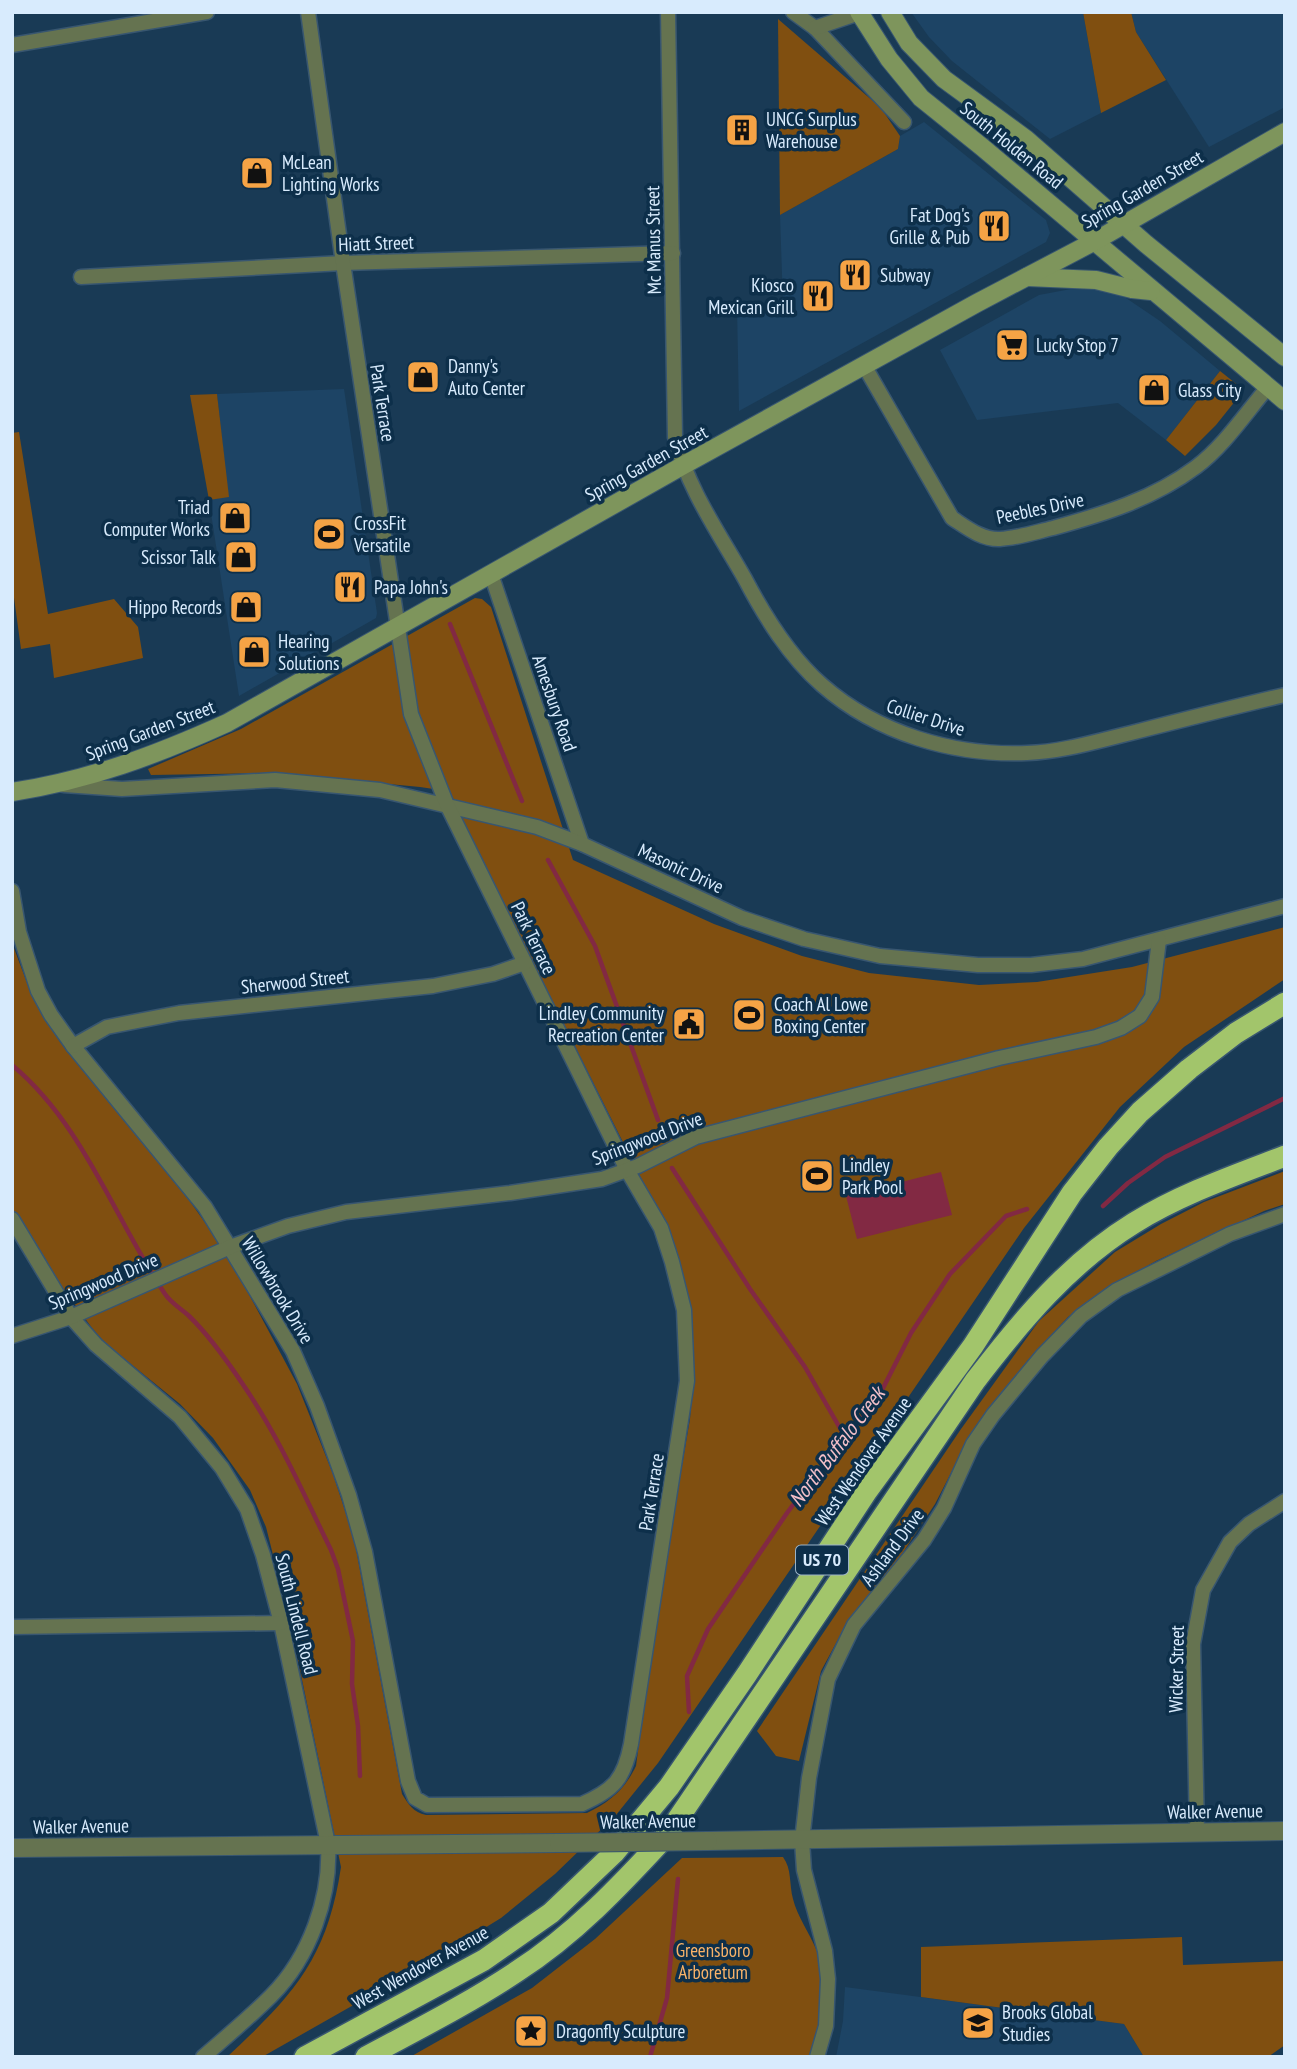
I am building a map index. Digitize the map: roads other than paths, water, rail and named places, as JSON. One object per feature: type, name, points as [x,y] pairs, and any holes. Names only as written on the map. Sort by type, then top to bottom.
[{"type":"highway","name":"West Wendover Avenue","points":[[305,2057],[484,1961],[551,1913],[614,1853],[642,1822],[692,1753],[867,1491],[973,1346],[1072,1193],[1108,1147],[1140,1112],[1189,1069],[1236,1032],[1285,1003]]},
{"type":"highway","name":"US 70","points":[[366,2057],[517,1972],[616,1891],[667,1835],[975,1381],[1049,1292],[1078,1264],[1133,1223],[1198,1189],[1285,1156]]},
{"type":"main road","name":"South Holden Road","points":[[860,12],[889,59],[921,98],[1285,401]]},
{"type":"main road","name":"South Holden Road","points":[[890,12],[909,43],[944,79],[1026,139],[1123,224],[1285,358]]},
{"type":"main road","name":"Spring Garden Street","points":[[12,792],[59,785],[107,771],[227,723],[682,466],[1095,241],[1285,132]]},
{"type":"main road","points":[[1027,277],[1096,280],[1151,291]]},
{"type":"street","points":[[12,45],[207,12]]},
{"type":"street","name":"Park Terrace","points":[[308,12],[411,714],[447,806],[627,1170],[661,1228],[684,1310],[687,1381],[627,1762],[619,1780],[605,1794],[582,1804],[427,1805],[415,1798],[408,1781],[404,1759]]},
{"type":"street","name":"Mc Manus Street","points":[[668,12],[675,437],[682,466]]},
{"type":"street","points":[[793,12],[815,28],[904,122]]},
{"type":"street","points":[[815,28],[860,12]]},
{"type":"street","name":"Hiatt Street","points":[[81,277],[343,263],[673,253]]},
{"type":"street","name":"Peebles Drive","points":[[865,367],[952,518],[975,533],[998,540],[1108,513],[1152,494],[1209,456],[1268,387]]},
{"type":"street","name":"Collier Drive","points":[[682,466],[760,607],[791,653],[820,684],[849,707],[886,727],[942,746],[983,753],[1030,753],[1081,745],[1285,695]]},
{"type":"street","name":"Amesbury Road","points":[[491,574],[582,844]]},
{"type":"street","name":"Masonic Drive","points":[[59,785],[122,789],[275,780],[380,790],[537,827],[582,844],[742,918],[804,939],[880,956],[978,965],[1031,965],[1083,959],[1285,906]]},
{"type":"street","name":"Willowbrook Drive","points":[[12,891],[19,932],[38,991],[73,1046],[205,1207],[293,1351],[317,1406],[349,1495],[365,1552],[404,1759]]},
{"type":"street","name":"Springwood Drive","points":[[12,1336],[71,1317],[230,1247],[288,1226],[346,1212],[602,1179],[705,1134],[999,1058],[1096,1037],[1121,1028],[1140,1016],[1152,997],[1159,940]]},
{"type":"street","name":"Sherwood Street","points":[[73,1046],[107,1027],[179,1013],[433,986],[494,974],[525,963]]},
{"type":"street","name":"Ashland Drive","points":[[817,2057],[826,2026],[828,1979],[825,1951],[804,1870],[802,1841],[809,1778],[828,1679],[854,1625],[924,1540],[944,1508],[973,1444],[993,1415],[1042,1356],[1082,1316],[1117,1290],[1230,1234],[1285,1214]]},
{"type":"street","name":"South Lindell Road","points":[[12,1219],[71,1317],[96,1345],[180,1417],[222,1468],[247,1508],[281,1623],[328,1844],[326,1895],[314,1928],[292,1972],[272,1995],[203,2057]]},
{"type":"street","name":"Wicker Street","points":[[1197,1832],[1193,1644],[1203,1590],[1230,1542],[1249,1524],[1285,1501]]},
{"type":"street","points":[[12,1627],[281,1623]]},
{"type":"street","name":"Walker Avenue","points":[[12,1848],[802,1841],[1285,1832]]},
{"type":"waterway","points":[[450,624],[522,801]]},
{"type":"waterway","points":[[548,860],[595,946],[658,1120]]},
{"type":"waterway","points":[[12,1065],[37,1089],[79,1144],[165,1294],[218,1349],[257,1405],[301,1487],[338,1569],[353,1641],[352,1684],[358,1726],[360,1776]]},
{"type":"waterway","name":"North Buffalo Creek","points":[[1103,1206],[1128,1183],[1165,1157],[1285,1098]]},
{"type":"waterway","points":[[672,1168],[750,1289],[805,1367],[845,1437]]},
{"type":"waterway","name":"North Buffalo Creek","points":[[689,1712],[687,1676],[708,1629],[787,1513],[878,1398],[911,1333],[950,1274],[1006,1216],[1027,1209]]},
{"type":"waterway","name":"North Buffalo Creek","points":[[650,2057],[667,1998],[678,1879]]},
{"type":"place","name":"UNCG Surplus Warehouse","points":[[742,130]]},
{"type":"place","name":"McLean Lighting Works","points":[[257,173]]},
{"type":"place","name":"Fat Dog's Grille & Pub","points":[[994,226]]},
{"type":"place","name":"Subway","points":[[855,275]]},
{"type":"place","name":"Kiosco Mexican Grill","points":[[818,296]]},
{"type":"place","name":"Lucky Stop 7","points":[[1012,345]]},
{"type":"place","name":"Danny's Auto Center","points":[[423,377]]},
{"type":"place","name":"Glass City","points":[[1154,390]]},
{"type":"place","name":"Triad Computer Works","points":[[235,518]]},
{"type":"place","name":"CrossFit Versatile","points":[[329,534]]},
{"type":"place","name":"Scissor Talk","points":[[241,557]]},
{"type":"place","name":"Papa John's","points":[[350,587]]},
{"type":"place","name":"Hippo Records","points":[[246,607]]},
{"type":"place","name":"Hearing Solutions","points":[[254,652]]},
{"type":"place","name":"Coach Al Lowe Boxing Center","points":[[749,1015]]},
{"type":"place","name":"Lindley Community Recreation Center","points":[[689,1024]]},
{"type":"place","name":"Lindley Park Pool","points":[[817,1176]]},
{"type":"place","name":"Brooks Global Studies","points":[[978,2023]]},
{"type":"place","name":"Dragonfly Sculpture","points":[[531,2031]]},
{"type":"park label","name":"Greensboro Arboretum","points":[[713,1961]]}]
